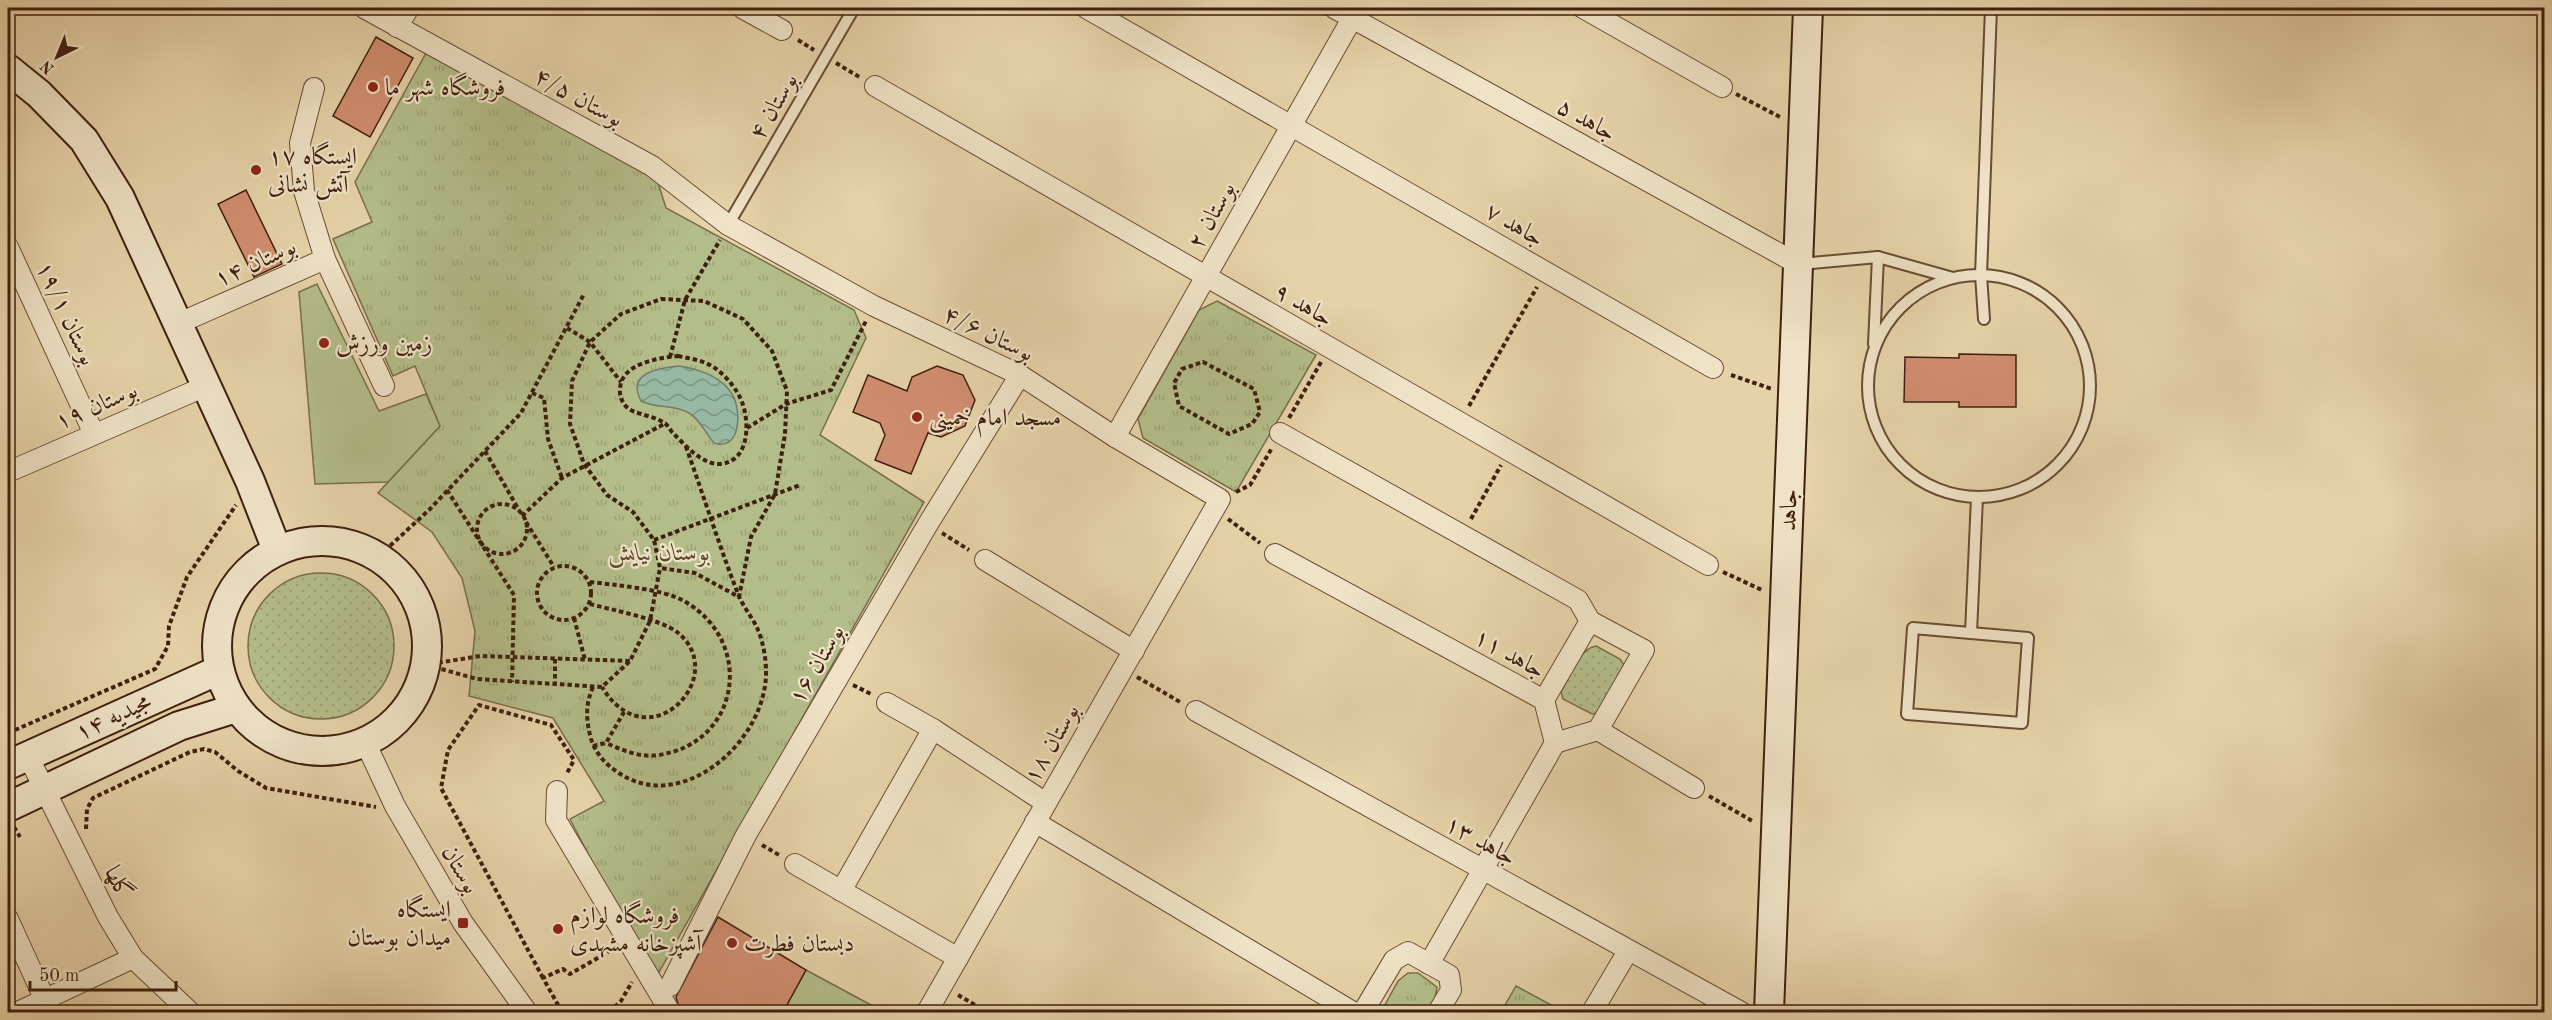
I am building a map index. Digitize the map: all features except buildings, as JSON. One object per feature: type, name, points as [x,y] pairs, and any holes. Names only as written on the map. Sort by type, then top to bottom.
[{"type":"street","name":"بوستان ۴/۵","points":[[364,8],[652,166],[728,225]]},
{"type":"street","points":[[397,27],[409,8]]},
{"type":"street","points":[[742,8],[782,30]]},
{"type":"street","name":"جاهد ۷","points":[[1086,8],[1292,124],[1713,368]]},
{"type":"street","points":[[1334,8],[1355,13]]},
{"type":"street","points":[[1583,8],[1722,87]]},
{"type":"street","name":"جاهد","points":[[1769,1012],[1808,8]]},
{"type":"street","name":"بوستان ۲","points":[[1115,437],[1355,13]]},
{"type":"street","name":"جاهد ۵","points":[[1355,13],[1798,264]]},
{"type":"street","points":[[8,69],[39,94],[84,140],[120,198],[250,481],[277,550]]},
{"type":"street","name":"جاهد ۹","points":[[875,86],[1708,565]]},
{"type":"street","name":"بوستان ۱۴","points":[[177,324],[325,259],[304,191],[300,143],[314,88]]},
{"type":"street","name":"بوستان ۴/۶","points":[[728,225],[874,306],[1020,375],[1217,505]]},
{"type":"street","name":"بوستان ۱۹/۱","points":[[8,247],[94,434]]},
{"type":"street","points":[[325,259],[384,386]]},
{"type":"street","name":"بوستان ۱۶","points":[[670,986],[746,835],[928,524],[1020,375]]},
{"type":"street","name":"بوستان ۱۹","points":[[8,472],[206,386]]},
{"type":"street","points":[[1280,433],[1578,600],[1590,621],[1644,650],[1598,730],[1555,744],[1429,964]]},
{"type":"street","name":"بوستان ۱۸","points":[[927,1012],[1217,505]]},
{"type":"street","points":[[340,541],[379,556],[409,585],[426,623],[428,665],[412,704],[384,733],[366,744],[347,750],[304,751],[266,736],[236,708],[219,670],[218,627],[232,589],[260,559],[298,542],[340,541]]},
{"type":"street","name":"جاهد ۱۱","points":[[1275,554],[1544,700],[1555,744]]},
{"type":"street","points":[[985,560],[1134,651]]},
{"type":"street","points":[[1544,700],[1590,621]]},
{"type":"street","name":"مجیدیه ۱۴","points":[[18,761],[219,670]]},
{"type":"street","points":[[887,703],[933,729],[1046,803]]},
{"type":"street","points":[[8,807],[179,726],[236,708]]},
{"type":"street","name":"جاهد ۱۳","points":[[1196,711],[1741,1012]]},
{"type":"street","points":[[841,891],[933,729]]},
{"type":"street","points":[[1598,730],[1694,788]]},
{"type":"street","name":"بوستان","points":[[366,744],[395,806],[463,923],[527,1012]]},
{"type":"street","name":"گلها","points":[[18,761],[45,790],[108,917],[133,958],[190,1012]]},
{"type":"street","points":[[557,791],[556,820],[669,1011]]},
{"type":"street","points":[[1035,822],[1353,1012]]},
{"type":"street","points":[[795,864],[958,958]]},
{"type":"street","points":[[8,920],[45,1000]]},
{"type":"street","points":[[1592,1012],[1628,951]]},
{"type":"street","points":[[1363,1012],[1394,960],[1408,952],[1449,975],[1451,990],[1438,1012]]},
{"type":"street","points":[[18,1012],[133,958]]},
{"type":"lane","name":"بوستان ۴","points":[[728,225],[854,8]]},
{"type":"lane","points":[[1983,320],[1981,275],[1991,8]]},
{"type":"lane","points":[[1798,264],[1878,257],[1953,278]]},
{"type":"lane","points":[[1874,351],[1883,330],[1896,312],[1913,297],[1932,285],[1953,278],[1981,275],[2008,279],[2033,289],[2054,305],[2076,333],[2084,349],[2090,375],[2089,402],[2082,428],[2069,451],[2051,471],[2029,486],[2004,495],[1977,497],[1951,494],[1927,484],[1906,469],[1888,450],[1876,427],[1869,402],[1869,376],[1874,351],[1878,257]]},
{"type":"lane","points":[[1971,633],[1977,497]]},
{"type":"lane","points":[[1913,628],[1971,633],[2028,638],[2022,723],[1907,714],[1913,628]]},
{"type":"path","points":[[1722,87],[1803,129]]},
{"type":"path","points":[[670,357],[685,300],[728,225]]},
{"type":"path","points":[[1459,423],[1546,271]]},
{"type":"path","points":[[379,556],[521,413],[584,294]]},
{"type":"path","points":[[428,665],[477,679],[602,687],[630,662],[650,621],[656,593],[660,568],[654,540],[633,512],[607,495],[584,464],[570,424],[570,402],[572,381],[590,342],[621,314],[661,299],[704,301],[743,319],[772,351],[787,391],[785,434],[775,494],[751,537],[739,597]]},
{"type":"path","points":[[747,428],[786,404],[831,390],[874,306]]},
{"type":"path","points":[[567,328],[590,342],[621,382]]},
{"type":"path","points":[[657,358],[700,360],[719,370],[734,386],[744,406],[747,428],[743,449],[738,457],[721,464],[703,460],[666,423],[628,408],[620,396],[621,382],[630,370],[657,358]]},
{"type":"path","points":[[1203,362],[1254,389],[1260,412],[1252,424],[1229,434],[1179,406],[1174,383],[1178,376],[1182,369],[1203,362]]},
{"type":"path","points":[[1713,368],[1792,397]]},
{"type":"path","points":[[532,393],[544,398],[548,439],[562,478]]},
{"type":"path","points":[[522,516],[562,478],[584,464],[666,423]]},
{"type":"path","points":[[593,687],[587,700],[586,723],[593,746],[607,765],[626,779],[648,785],[672,784],[709,771],[739,745],[759,710],[766,671],[759,632],[739,597],[685,444]]},
{"type":"path","points":[[485,451],[554,567]]},
{"type":"path","points":[[1462,536],[1509,452]]},
{"type":"path","points":[[8,733],[155,669],[168,646],[169,626],[188,577],[225,524],[250,481]]},
{"type":"path","points":[[654,540],[800,485]]},
{"type":"path","points":[[447,490],[514,595],[512,682]]},
{"type":"path","points":[[497,504],[507,505],[516,509],[522,516],[526,525],[526,534],[522,543],[515,550],[496,553],[481,542],[477,533],[477,524],[481,515],[488,508],[497,504]]},
{"type":"path","points":[[1217,505],[1275,554]]},
{"type":"path","points":[[928,524],[985,560]]},
{"type":"path","points":[[565,565],[575,567],[584,573],[590,582],[592,593],[590,604],[584,612],[574,618],[564,620],[553,618],[544,612],[539,603],[537,592],[539,582],[545,573],[554,567],[565,565]]},
{"type":"path","points":[[1708,565],[1785,600]]},
{"type":"path","points":[[660,568],[695,573],[739,597]]},
{"type":"path","points":[[590,582],[682,599],[704,614],[721,635],[730,660],[730,687],[721,713],[705,734],[683,749],[657,756],[630,753],[606,743],[593,746]]},
{"type":"path","points":[[590,604],[664,624],[678,633],[688,644],[694,659],[694,674],[690,690],[682,702],[669,712],[655,717],[639,717],[624,712],[612,703],[602,687]]},
{"type":"path","points":[[574,618],[585,660]]},
{"type":"path","points":[[428,665],[480,656],[630,662]]},
{"type":"path","points":[[555,658],[555,684]]},
{"type":"path","points":[[1123,670],[1196,711]]},
{"type":"path","points":[[838,676],[887,703]]},
{"type":"path","points":[[557,791],[574,760],[550,725],[479,705],[448,750],[441,788],[562,1012]]},
{"type":"path","points":[[606,743],[624,712]]},
{"type":"path","points":[[69,839],[87,831],[87,809],[93,798],[190,752],[204,749],[215,752],[238,771],[266,788],[372,807],[395,806]]},
{"type":"path","points":[[1694,788],[1776,834]]},
{"type":"path","points":[[746,835],[795,864]]},
{"type":"path","points":[[543,978],[563,969],[570,974],[628,941]]},
{"type":"path","points":[[609,1012],[621,1001],[642,964]]},
{"type":"path","points":[[942,985],[987,1012]]},
{"type":"green space","name":"بوستان نیایش","points":[[426,53],[655,173],[666,208],[854,310],[866,338],[820,435],[924,502],[654,981],[570,819],[604,801],[553,718],[469,696],[475,631],[462,578],[432,532],[378,493],[440,426],[415,366],[393,376],[333,239],[372,222],[355,182]]},
{"type":"green space","name":"زمین ورزش","points":[[317,284],[379,411],[426,394],[440,426],[388,482],[315,484],[299,292]]},
{"type":"green space","points":[[1217,301],[1316,355],[1236,492],[1143,438],[1138,419],[1199,310]]},
{"type":"green space","points":[[321,573],[349,579],[372,595],[388,618],[394,646],[388,674],[372,697],[349,713],[321,719],[293,713],[270,697],[254,674],[248,646],[254,618],[270,595],[293,579]]},
{"type":"green space","points":[[1596,646],[1620,659],[1624,665],[1598,713],[1592,714],[1563,699],[1561,692],[1584,652]]},
{"type":"green space","points":[[806,970],[884,1012],[783,1012]]},
{"type":"green space","points":[[1408,973],[1418,973],[1437,987],[1435,998],[1426,1012],[1381,1012],[1398,981]]},
{"type":"green space","points":[[1516,986],[1564,1012],[1501,1012]]},
{"type":"water","points":[[679,366],[701,371],[715,378],[722,382],[732,394],[738,419],[737,428],[730,441],[723,444],[714,443],[697,419],[683,410],[641,401],[637,392],[641,378],[662,368]]},
{"type":"place","name":"فروشگاه شهر ما","points":[[373,87]]},
{"type":"place","name":"ایستگاه ۱۷ آتش نشانی","points":[[256,170]]},
{"type":"place","name":"زمین ورزش","points":[[324,343]]},
{"type":"place","name":"مسجد امام خمینی","points":[[917,417]]},
{"type":"place","name":"ایستگاه میدان بوستان","points":[[463,923]]},
{"type":"place","name":"فروشگاه لوازم آشپزخانه مشهدی","points":[[558,929]]},
{"type":"place","name":"دبستان فطرت","points":[[732,943]]}]
